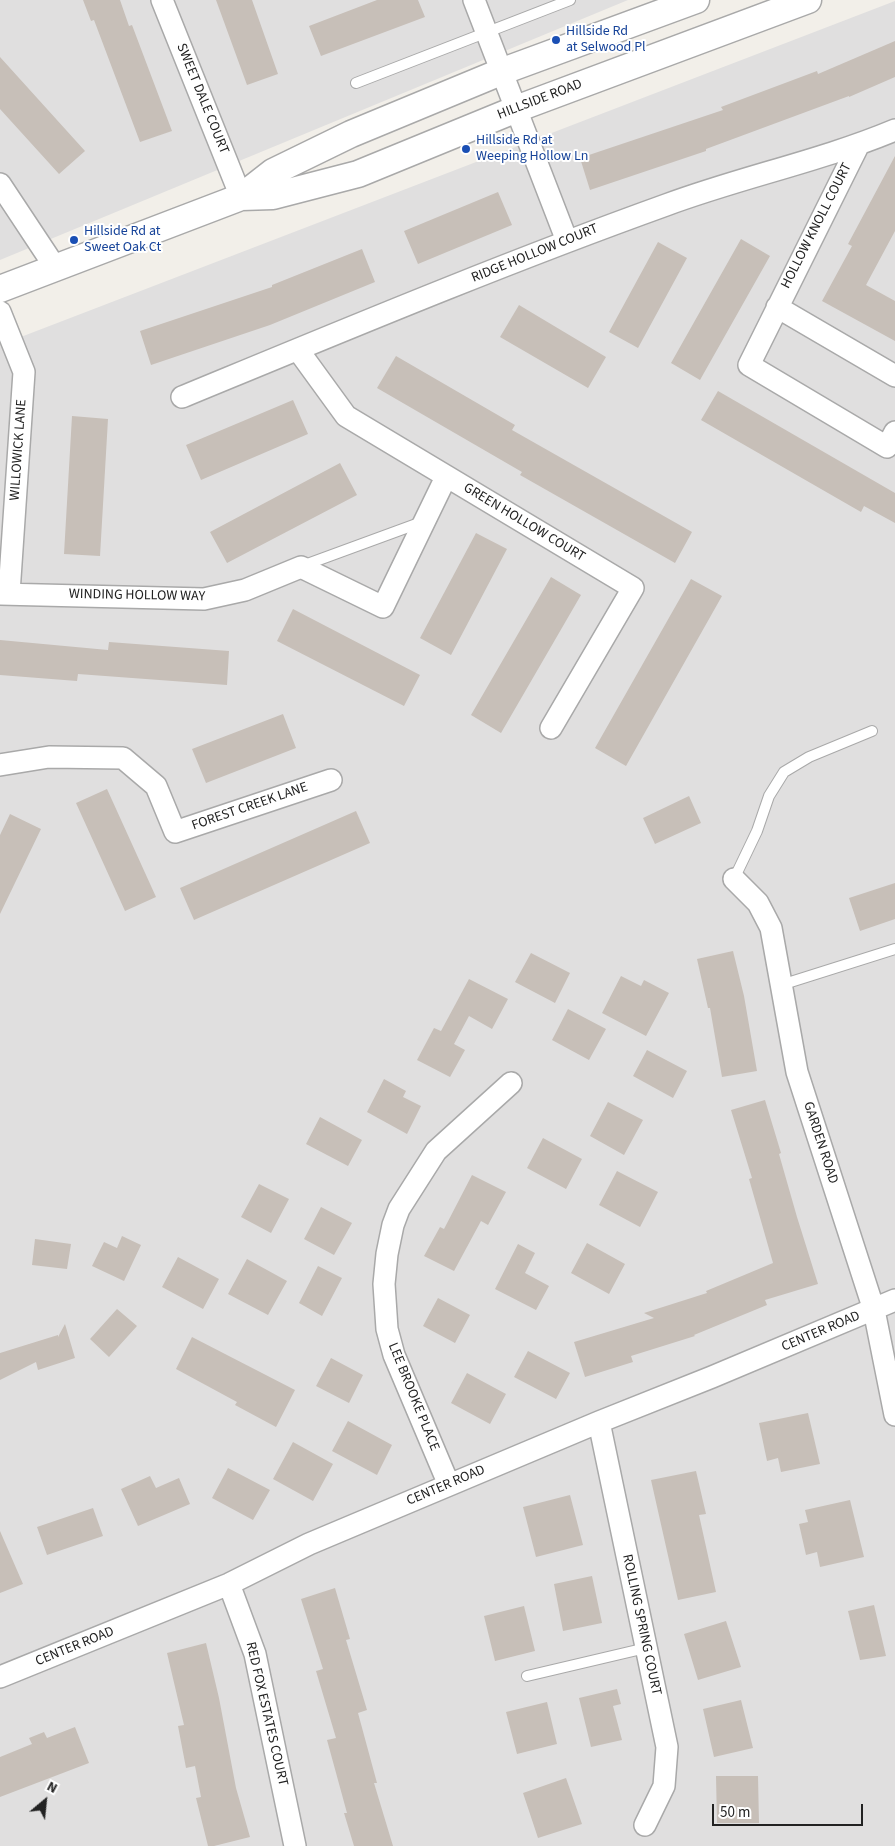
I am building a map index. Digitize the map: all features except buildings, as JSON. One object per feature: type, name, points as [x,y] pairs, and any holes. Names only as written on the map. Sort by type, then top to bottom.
[{"type":"street","name":"SWEET DALE COURT","points":[[162,0],[241,197]]},
{"type":"street","points":[[474,0],[567,241]]},
{"type":"street","name":"HILLSIDE ROAD","points":[[0,289],[241,197],[274,172],[351,134],[503,71],[696,0]]},
{"type":"street","name":"HILLSIDE ROAD","points":[[241,197],[273,196],[358,174],[517,109],[808,0]]},
{"type":"street","name":"RIDGE HOLLOW COURT","points":[[182,397],[567,241],[675,201],[858,146],[895,130]]},
{"type":"street","name":"HOLLOW KNOLL COURT","points":[[858,146],[749,365],[887,447],[895,432]]},
{"type":"street","points":[[0,184],[55,267]]},
{"type":"street","points":[[777,307],[895,376]]},
{"type":"street","name":"WILLOWICK LANE","points":[[0,312],[24,372],[5,594]]},
{"type":"street","name":"GREEN HOLLOW COURT","points":[[298,350],[346,416],[633,588],[551,728]]},
{"type":"street","points":[[301,566],[383,608],[446,477]]},
{"type":"street","name":"WINDING HOLLOW WAY","points":[[5,594],[204,599],[245,590],[301,566]]},
{"type":"street","name":"FOREST CREEK LANE","points":[[0,765],[49,758],[123,758],[156,786],[175,832],[331,780]]},
{"type":"street","name":"GARDEN ROAD","points":[[734,879],[758,904],[771,928],[798,1072],[874,1310],[895,1415]]},
{"type":"street","name":"LEE BROOKE PLACE","points":[[450,1485],[394,1355],[387,1329],[384,1284],[387,1254],[393,1225],[399,1209],[436,1151],[511,1083]]},
{"type":"street","name":"CENTER ROAD","points":[[0,1677],[229,1584],[309,1544],[895,1300]]},
{"type":"street","name":"ROLLING SPRING COURT","points":[[599,1422],[667,1747],[664,1786],[645,1825]]},
{"type":"street","name":"RED FOX ESTATES COURT","points":[[229,1584],[255,1654],[295,1846]]},
{"type":"lane","points":[[356,83],[570,0]]},
{"type":"lane","points":[[301,566],[425,521]]},
{"type":"lane","points":[[734,879],[757,831],[768,796],[784,772],[809,757],[872,731]]},
{"type":"lane","points":[[782,985],[895,949]]},
{"type":"lane","points":[[527,1676],[646,1648]]},
{"type":"shaded area","points":[[0,0],[628,0],[0,260]]},
{"type":"shaded area","points":[[895,1],[895,1846],[0,1846],[0,345]]},
{"type":"place","name":"Hillside Rd at Selwood Pl","points":[[556,40]]},
{"type":"place","name":"Hillside Rd at Weeping Hollow Ln","points":[[466,149]]},
{"type":"place","name":"Hillside Rd at Sweet Oak Ct","points":[[74,240]]}]
